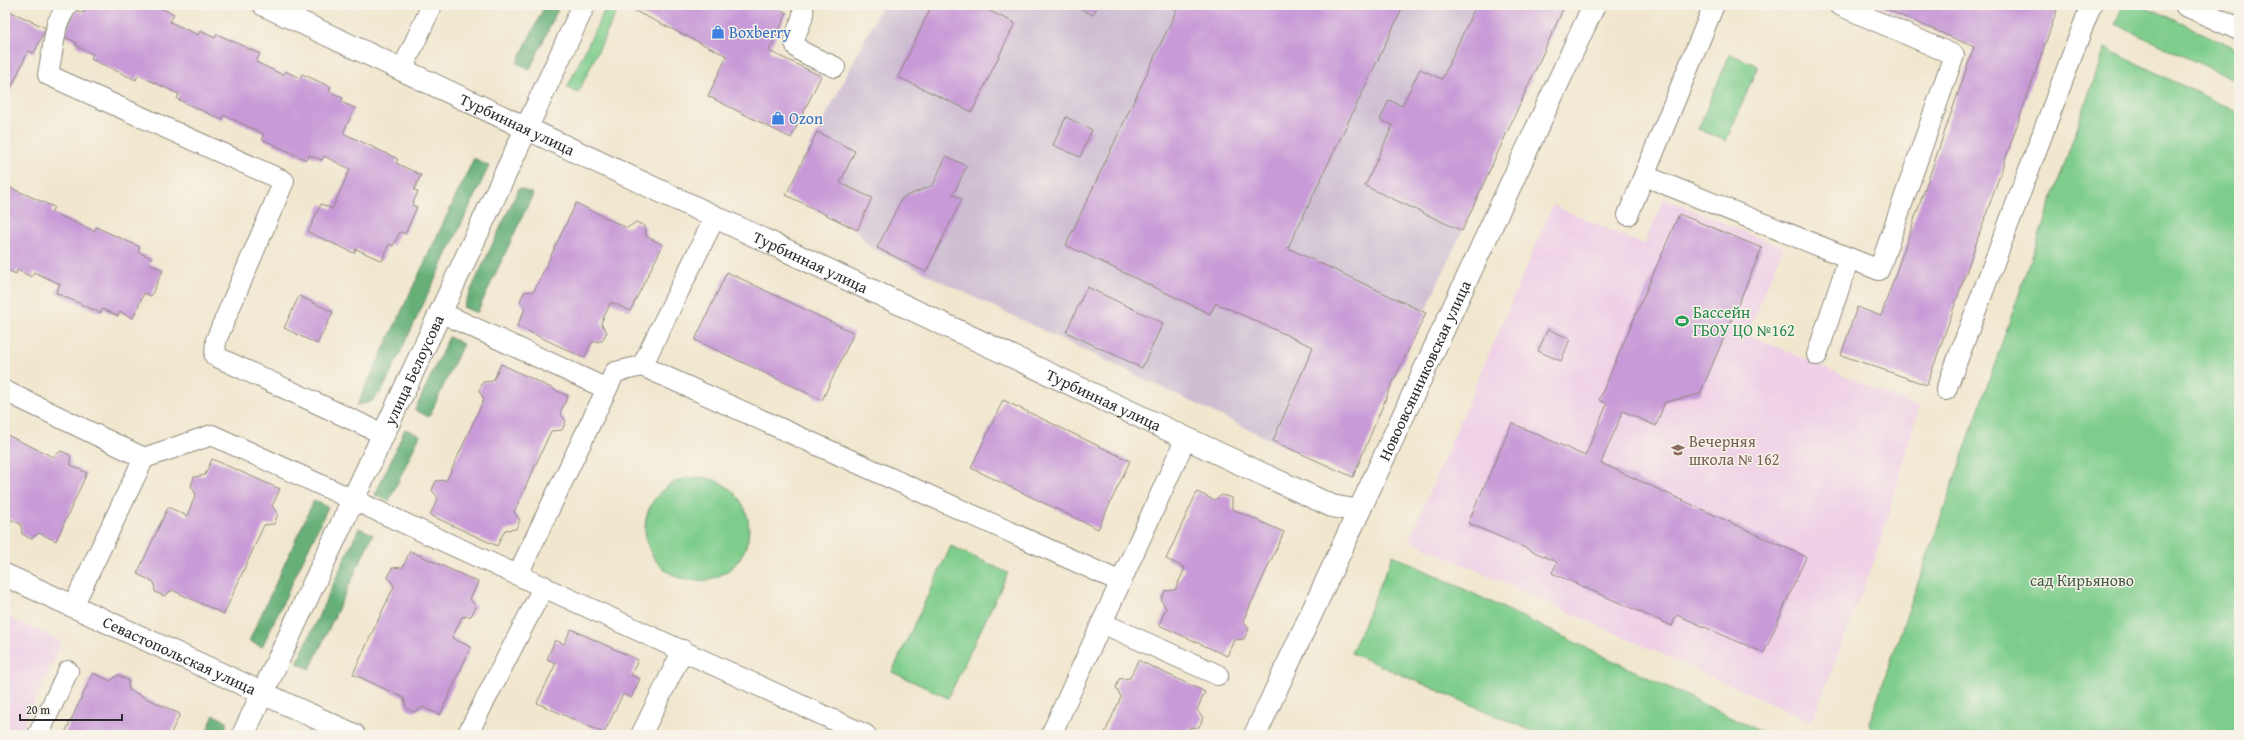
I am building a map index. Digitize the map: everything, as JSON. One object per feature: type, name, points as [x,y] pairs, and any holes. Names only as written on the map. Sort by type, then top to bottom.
[{"type":"street","name":"Турбинная улица","points":[[264,5],[1332,506],[1359,511]]},
{"type":"street","name":"улица Белоусова","points":[[243,735],[584,5]]},
{"type":"street","name":"Новоовсянниковская улица","points":[[1255,735],[1594,5]]},
{"type":"street","points":[[2186,5],[2239,29]]},
{"type":"street","name":"Севастопольская улица","points":[[5,575],[354,735]]},
{"type":"lane","points":[[67,5],[57,24],[48,75],[284,181],[216,340],[215,356],[383,434]]},
{"type":"lane","points":[[402,70],[432,5]]},
{"type":"lane","points":[[802,5],[804,16],[795,36],[795,44],[800,50],[835,67]]},
{"type":"lane","points":[[1628,215],[1714,5]]},
{"type":"lane","points":[[1645,176],[1878,270],[1954,55],[1839,5]]},
{"type":"lane","points":[[1946,390],[2091,5]]},
{"type":"lane","points":[[642,366],[715,217]]},
{"type":"lane","points":[[1817,355],[1849,258]]},
{"type":"lane","points":[[440,312],[607,389]]},
{"type":"lane","points":[[518,574],[615,372],[642,366],[1121,582]]},
{"type":"lane","points":[[5,391],[144,458],[212,435],[353,498],[866,735]]},
{"type":"lane","points":[[1051,735],[1186,438]]},
{"type":"lane","points":[[73,606],[144,458]]},
{"type":"lane","points":[[467,735],[544,586]]},
{"type":"lane","points":[[1102,623],[1218,675]]},
{"type":"lane","points":[[641,735],[683,650]]},
{"type":"lane","points":[[38,735],[68,671]]},
{"type":"shaded area","points":[[882,5],[1565,6],[1391,386],[1353,477],[1273,441],[868,246],[857,230],[786,195]]},
{"type":"shaded area","name":"Вечерняя школа № 162","points":[[1664,198],[1783,248],[1747,334],[1919,408],[1876,556],[1812,722],[1409,540],[1553,205],[1644,245]]},
{"type":"shaded area","points":[[5,616],[62,642],[19,735],[5,735]]},
{"type":"green space","points":[[545,5],[560,5],[530,69],[517,63]]},
{"type":"green space","points":[[607,5],[620,5],[578,93],[567,88]]},
{"type":"green space","points":[[2123,5],[2142,5],[2239,50],[2239,82],[2115,24]]},
{"type":"green space","name":"сад Кирьяново","points":[[2105,48],[2239,113],[2239,567],[2235,584],[2239,586],[2239,735],[1872,735],[1869,723]]},
{"type":"green space","points":[[1730,54],[1758,66],[1726,141],[1698,129]]},
{"type":"green space","points":[[474,158],[489,166],[382,391],[371,402],[357,405]]},
{"type":"green space","points":[[519,188],[533,194],[477,313],[463,307]]},
{"type":"green space","points":[[449,337],[463,344],[429,417],[415,410]]},
{"type":"green space","points":[[405,429],[420,435],[389,501],[375,495]]},
{"type":"green space","points":[[697,477],[717,481],[726,485],[734,492],[741,500],[745,509],[749,529],[745,549],[741,558],[734,566],[726,573],[717,577],[697,581],[677,577],[668,573],[660,566],[653,558],[649,549],[645,529],[649,509],[653,500],[660,492],[668,485],[677,481]]},
{"type":"green space","points":[[314,500],[328,507],[262,647],[249,641]]},
{"type":"green space","points":[[359,528],[373,534],[310,669],[297,663]]},
{"type":"green space","points":[[951,546],[1008,573],[948,698],[892,672]]},
{"type":"green space","points":[[1393,555],[1768,735],[1541,735],[1351,653]]},
{"type":"green space","points":[[214,715],[228,722],[222,735],[205,735]]},
{"type":"building","points":[[87,5],[154,5],[174,14],[170,22],[198,35],[200,31],[215,38],[217,34],[260,54],[256,62],[283,75],[285,71],[300,78],[302,74],[331,87],[329,91],[343,98],[341,102],[355,108],[343,133],[398,159],[396,163],[421,175],[414,190],[418,192],[412,205],[417,207],[405,234],[400,232],[393,246],[389,244],[382,261],[356,249],[354,253],[308,232],[321,204],[332,209],[350,169],[324,156],[322,160],[309,155],[307,160],[262,139],[264,134],[224,115],[222,120],[177,99],[179,94],[138,75],[136,80],[91,59],[93,54],[76,46],[77,43],[64,36],[76,10],[83,13]]},
{"type":"building","points":[[638,5],[771,5],[787,13],[769,51],[821,76],[791,138],[708,96],[727,56],[635,11]]},
{"type":"building","points":[[932,5],[977,5],[1015,23],[972,112],[898,77]]},
{"type":"building","points":[[1072,5],[1098,5],[1093,15]]},
{"type":"building","points":[[1179,5],[1404,5],[1288,248],[1426,313],[1391,386],[1353,477],[1273,441],[1313,347],[1216,303],[1210,314],[1066,245]]},
{"type":"building","points":[[1476,5],[1565,5],[1462,231],[1365,186],[1393,125],[1380,120],[1389,100],[1402,106],[1420,69],[1442,79]]},
{"type":"building","points":[[1877,5],[2045,5],[2057,10],[1927,385],[1841,355],[1857,307],[1881,316],[1974,47]]},
{"type":"building","points":[[5,9],[46,28],[34,53],[28,51],[9,93],[5,91]]},
{"type":"building","points":[[1066,117],[1092,130],[1080,157],[1053,145]]},
{"type":"building","points":[[817,132],[855,151],[840,183],[872,198],[857,230],[786,195]]},
{"type":"building","points":[[946,156],[967,166],[953,195],[962,199],[926,272],[877,248],[902,198],[933,185]]},
{"type":"building","points":[[9,187],[54,207],[51,212],[94,231],[96,227],[140,247],[138,252],[152,258],[149,263],[163,270],[151,296],[144,293],[133,318],[120,312],[118,316],[102,309],[101,313],[56,293],[60,284],[34,272],[32,277],[17,270],[16,274],[5,269],[5,190],[7,191]]},
{"type":"building","points":[[576,203],[627,228],[636,222],[645,226],[646,236],[663,245],[630,311],[611,302],[601,323],[607,332],[602,341],[592,342],[584,358],[517,326],[525,309],[520,301],[524,292],[534,291]]},
{"type":"building","points":[[1679,214],[1762,248],[1700,394],[1665,402],[1656,426],[1623,411],[1601,463],[1806,557],[1764,653],[1677,615],[1672,626],[1552,573],[1557,562],[1468,523],[1512,423],[1585,456],[1607,404],[1599,400]]},
{"type":"building","points":[[727,272],[854,333],[822,400],[695,340]]},
{"type":"building","points":[[1087,287],[1163,323],[1142,368],[1066,332]]},
{"type":"building","points":[[299,296],[333,312],[317,344],[284,328]]},
{"type":"building","points":[[1548,329],[1570,339],[1561,361],[1538,351]]},
{"type":"building","points":[[501,364],[568,396],[560,413],[566,421],[562,430],[551,431],[514,512],[520,520],[516,529],[505,530],[497,546],[430,515],[438,498],[432,490],[436,481],[447,480],[484,399],[479,391],[483,382],[493,381]]},
{"type":"building","points":[[1003,400],[1130,461],[1098,529],[971,468]]},
{"type":"building","points":[[5,434],[53,457],[61,451],[70,455],[71,465],[87,473],[56,541],[39,533],[31,539],[22,534],[21,524],[5,517]]},
{"type":"building","points":[[212,459],[280,489],[272,506],[278,514],[274,524],[264,525],[224,614],[172,590],[164,596],[155,592],[154,582],[137,574],[168,507],[187,516],[196,494],[191,486],[194,477],[205,475]]},
{"type":"building","points":[[1197,492],[1214,500],[1222,495],[1232,498],[1232,509],[1284,532],[1243,621],[1249,629],[1244,639],[1234,640],[1227,656],[1159,625],[1166,608],[1161,600],[1165,591],[1175,590],[1185,568],[1166,559]]},
{"type":"building","points":[[410,551],[478,582],[470,599],[476,607],[471,616],[462,617],[452,638],[471,647],[440,715],[423,707],[414,712],[406,708],[404,698],[353,674],[394,586],[388,577],[392,568],[403,567]]},
{"type":"building","points":[[571,629],[638,660],[631,675],[640,679],[631,698],[623,694],[604,733],[537,703],[556,663],[547,659],[555,640],[564,644]]},
{"type":"building","points":[[1138,660],[1205,692],[1197,710],[1203,718],[1199,727],[1189,728],[1185,735],[1104,735],[1121,697],[1116,688],[1119,679],[1130,678]]},
{"type":"building","points":[[93,673],[110,681],[118,675],[128,680],[129,690],[180,714],[170,735],[64,735]]},
{"type":"place","name":"Boxberry","points":[[718,32]]},
{"type":"place","name":"Ozon","points":[[778,118]]},
{"type":"place","name":"Бассейн ГБОУ ЦО №162","points":[[1682,321]]},
{"type":"place","name":"Вечерняя школа № 162","points":[[1678,450]]}]
